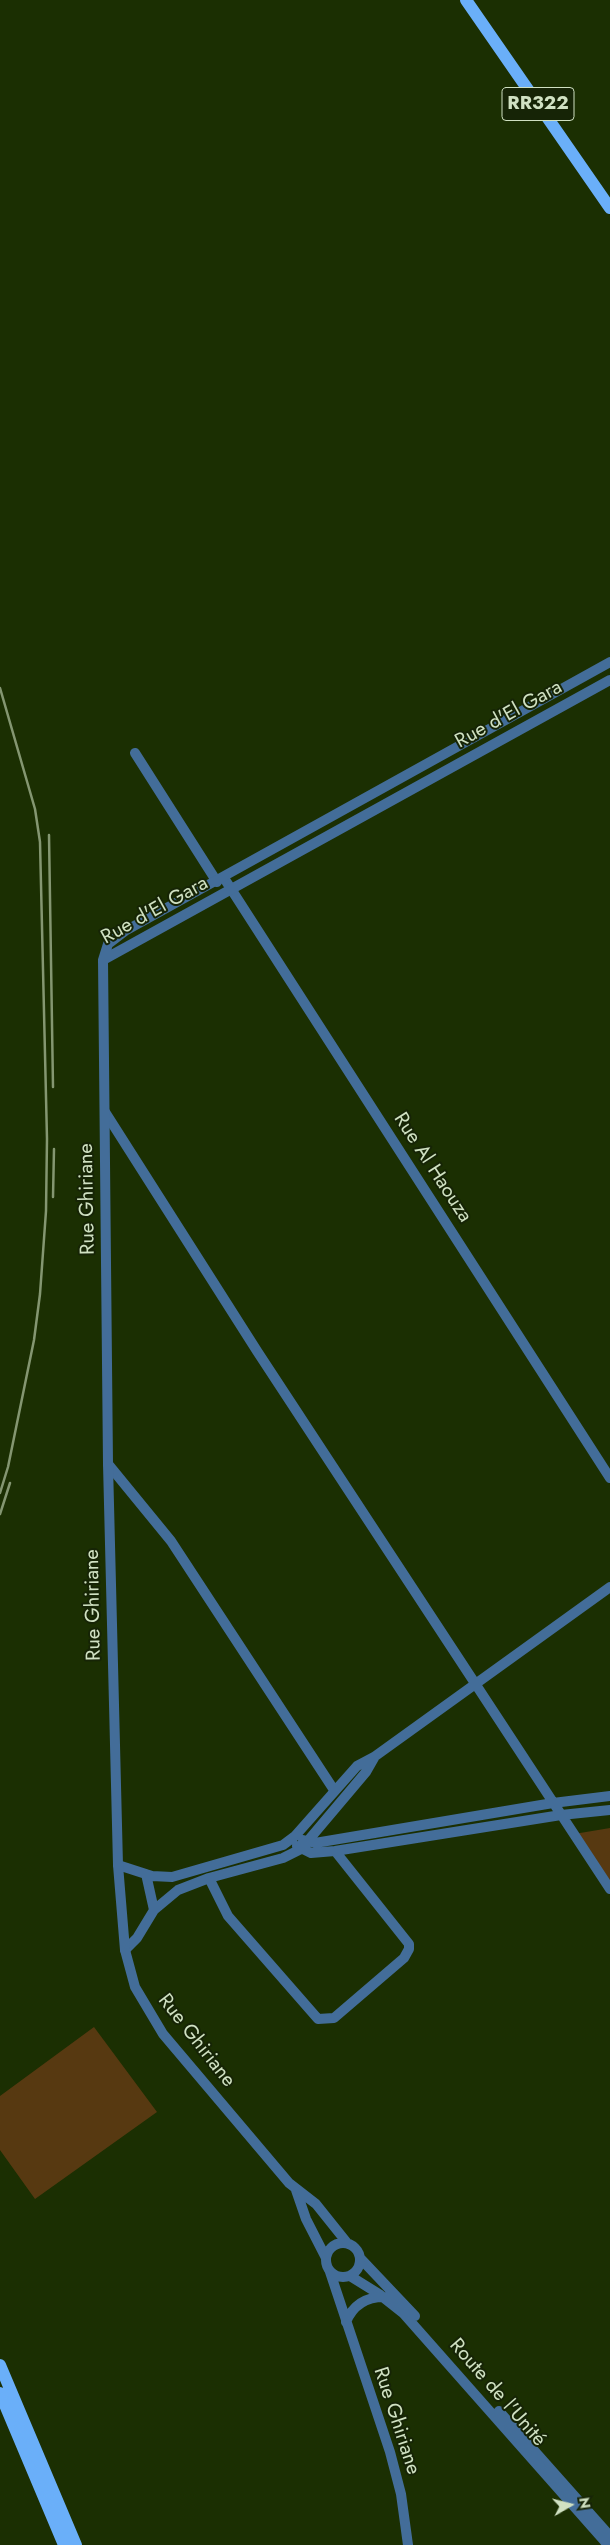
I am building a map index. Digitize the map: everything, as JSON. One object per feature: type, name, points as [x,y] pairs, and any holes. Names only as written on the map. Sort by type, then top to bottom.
[{"type":"main road","name":"RR322","points":[[466,0],[610,208]]},
{"type":"main road","points":[[0,2365],[76,2545]]},
{"type":"main road","points":[[0,2393],[64,2545]]},
{"type":"street","name":"Rue d'El Gara","points":[[103,960],[108,944],[118,936],[610,662]]},
{"type":"street","name":"Rue d'El Gara","points":[[103,960],[610,680]]},
{"type":"street","name":"Rue Al Haouza","points":[[135,753],[220,880],[231,889],[610,1478]]},
{"type":"street","name":"Rue Ghiriane","points":[[103,960],[108,1464],[118,1865],[125,1950],[135,1987],[158,2027],[296,2190],[316,2204],[348,2244]]},
{"type":"street","points":[[104,1112],[474,1684],[610,1890]]},
{"type":"street","points":[[108,1464],[171,1542],[334,1790]]},
{"type":"street","points":[[118,1865],[146,1874],[172,1877],[273,1849],[293,1838],[357,1766],[374,1757],[610,1587]]},
{"type":"street","points":[[304,1846],[366,1772],[374,1757]]},
{"type":"street","points":[[125,1950],[137,1938],[154,1910],[178,1890],[209,1878],[283,1858],[304,1846],[553,1803],[610,1796]]},
{"type":"street","points":[[293,1838],[311,1853],[335,1851],[561,1815],[610,1810]]},
{"type":"street","points":[[209,1878],[228,1916],[318,2019],[334,2018],[404,1958],[409,1949],[409,1944],[335,1851]]},
{"type":"street","points":[[146,1874],[154,1910]]},
{"type":"street","name":"Rue Ghiriane","points":[[296,2190],[306,2219],[326,2258]]},
{"type":"street","points":[[341,2309],[348,2277],[359,2267],[360,2258],[356,2249],[348,2244],[334,2246],[326,2258],[330,2272],[335,2276],[348,2277]]},
{"type":"street","name":"Route de l'Unité","points":[[360,2258],[608,2540]]},
{"type":"street","name":"Rue Ghiriane","points":[[330,2272],[390,2452],[401,2494],[408,2545]]},
{"type":"street","name":"Route de l'Unité","points":[[348,2277],[384,2297],[403,2312],[460,2372]]},
{"type":"street","points":[[346,2322],[357,2305],[370,2299],[384,2297]]},
{"type":"shaded area","points":[[610,1828],[610,1887],[574,1834]]},
{"type":"shaded area","points":[[94,2027],[157,2112],[35,2199],[0,2150],[0,2096]]},
{"type":"railway","points":[[0,688],[35,809],[40,842],[47,1139],[46,1211],[40,1294],[34,1340],[8,1467],[0,1493]]},
{"type":"railway","points":[[49,835],[53,1087]]},
{"type":"railway","points":[[53,1197],[54,1149]]},
{"type":"railway","points":[[0,1514],[10,1483]]}]
